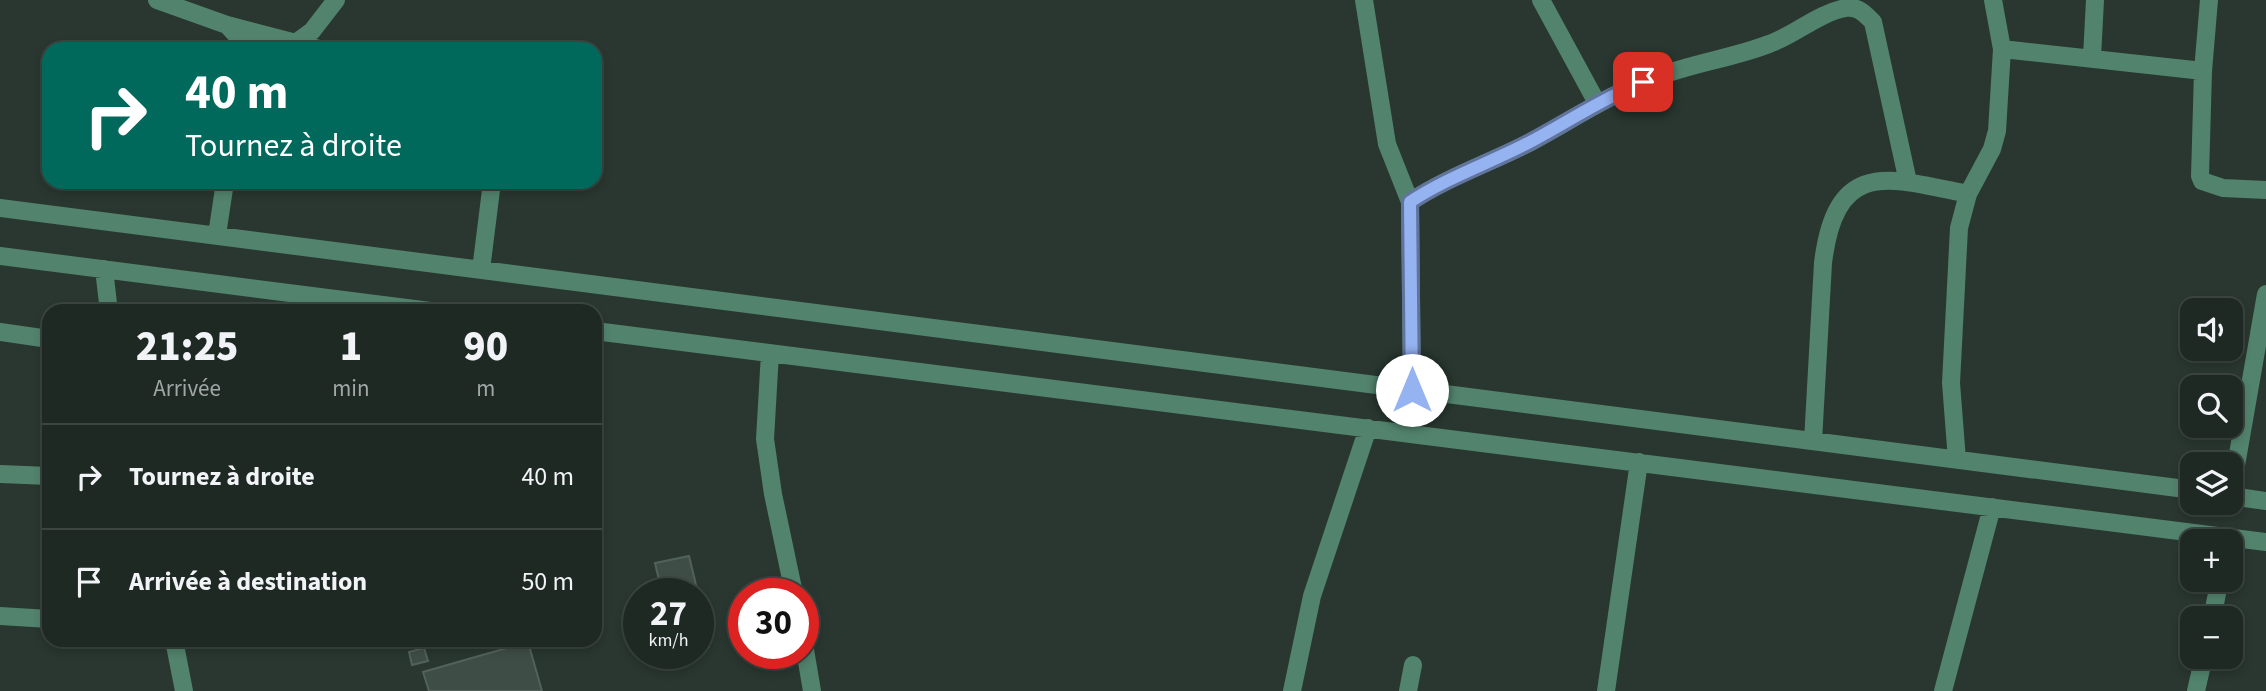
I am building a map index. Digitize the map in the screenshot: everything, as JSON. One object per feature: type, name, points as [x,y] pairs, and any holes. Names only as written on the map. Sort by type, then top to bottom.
[{"type":"street","points":[[157,0],[279,42]]},
{"type":"street","points":[[297,42],[312,31],[336,0]]},
{"type":"street","points":[[1364,0],[1387,144],[1410,202],[1412,390]]},
{"type":"street","points":[[1541,0],[1597,103]]},
{"type":"street","points":[[1957,460],[1951,406],[1959,228],[1968,194],[1992,149],[1997,131],[2002,49],[1993,0]]},
{"type":"street","points":[[2091,57],[2095,0]]},
{"type":"street","points":[[2209,0],[2203,71],[2200,176],[2202,181],[2223,188],[2266,190]]},
{"type":"street","points":[[1410,202],[1438,183],[1529,143],[1597,103],[1659,76],[1770,44],[1821,17],[1847,8],[1856,8],[1873,22],[1908,182]]},
{"type":"street","points":[[227,25],[243,42]]},
{"type":"street","points":[[2002,49],[2203,71]]},
{"type":"street","points":[[1813,441],[1826,235],[1834,217],[1861,184],[1875,180],[1908,182],[1968,194]]},
{"type":"street","points":[[217,235],[224,189]]},
{"type":"street","points":[[481,270],[491,189]]},
{"type":"street","points":[[0,208],[2180,488]]},
{"type":"street","points":[[0,256],[376,304]]},
{"type":"street","points":[[104,269],[108,304]]},
{"type":"street","points":[[2238,452],[2266,294]]},
{"type":"street","points":[[0,331],[42,338]]},
{"type":"street","points":[[602,332],[2180,532]]},
{"type":"street","points":[[770,353],[765,439],[773,494],[791,578]]},
{"type":"street","points":[[1292,691],[1312,596],[1368,428]]},
{"type":"street","points":[[1606,691],[1639,462]]},
{"type":"street","points":[[0,474],[42,476]]},
{"type":"street","points":[[2243,497],[2266,501]]},
{"type":"street","points":[[1943,691],[1992,507]]},
{"type":"street","points":[[2243,540],[2266,542]]},
{"type":"street","points":[[0,616],[42,619]]},
{"type":"street","points":[[175,647],[184,691]]},
{"type":"street","points":[[1408,691],[1413,666]]},
{"type":"street","points":[[808,669],[812,691]]},
{"type":"street","points":[[2196,691],[2201,669]]},
{"type":"building","points":[[689,556],[694,578],[658,578],[655,563]]},
{"type":"building","points":[[510,647],[529,647],[542,691],[429,691],[423,672]]},
{"type":"building","points":[[424,648],[428,661],[412,665],[409,652]]},
{"type":"route","points":[[1412,390],[1413,265],[1410,202],[1438,183],[1529,143],[1597,103],[1643,82]]}]
